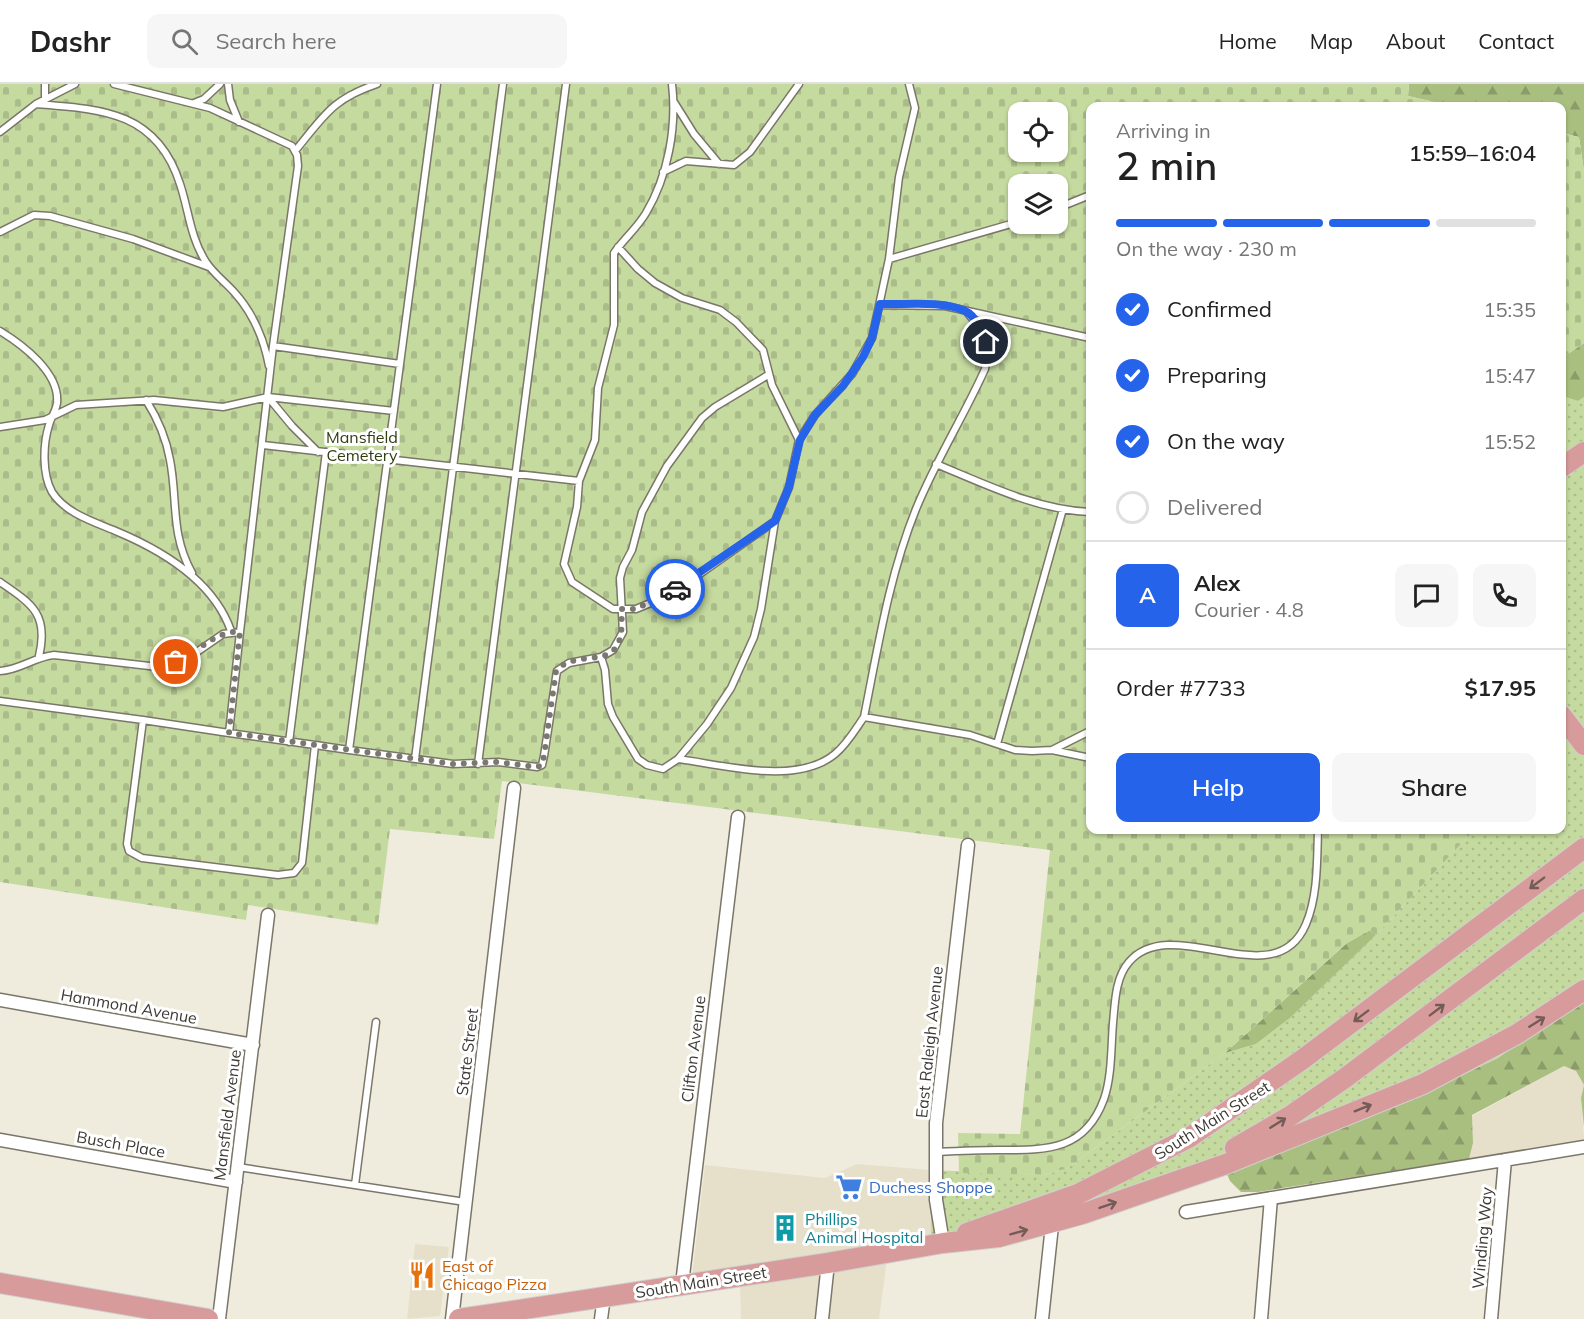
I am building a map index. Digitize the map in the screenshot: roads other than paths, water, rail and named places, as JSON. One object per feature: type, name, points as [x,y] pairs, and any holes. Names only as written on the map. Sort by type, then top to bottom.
[{"type":"highway","points":[[1566,464],[1584,452]]},
{"type":"highway","points":[[1566,721],[1584,745]]},
{"type":"highway","name":"South Main Street","points":[[942,1243],[1107,1181],[1190,1137],[1303,1059],[1584,848]]},
{"type":"highway","points":[[1171,1181],[1257,1137],[1320,1096],[1584,899]]},
{"type":"highway","points":[[1171,1181],[1236,1160],[1423,1084],[1490,1050],[1584,990]]},
{"type":"highway","name":"South Main Street","points":[[459,1319],[828,1263],[942,1243],[999,1237],[1114,1203],[1171,1181]]},
{"type":"highway","points":[[0,1283],[165,1316],[208,1319]]},
{"type":"street","name":"State Street","points":[[452,1319],[514,788]]},
{"type":"street","name":"Clifton Avenue","points":[[682,1284],[738,817]]},
{"type":"street","name":"East Raleigh Avenue","points":[[942,1243],[936,1200],[935,1152],[968,845]]},
{"type":"street","name":"Mansfield Avenue","points":[[219,1319],[268,915]]},
{"type":"street","name":"Hammond Avenue","points":[[0,1000],[253,1044]]},
{"type":"street","name":"Busch Place","points":[[0,1140],[236,1182]]},
{"type":"street","points":[[1186,1212],[1584,1147]]},
{"type":"street","name":"Winding Way","points":[[1491,1319],[1505,1160]]},
{"type":"street","points":[[1261,1319],[1271,1198]]},
{"type":"street","points":[[1041,1319],[1053,1203]]},
{"type":"street","points":[[822,1319],[828,1263]]},
{"type":"street","points":[[602,1319],[604,1297]]},
{"type":"lane","points":[[45,84],[45,100]]},
{"type":"lane","points":[[0,132],[36,104],[75,84]]},
{"type":"lane","points":[[114,84],[157,97],[194,103],[268,134],[292,146],[298,166],[273,346],[229,733]]},
{"type":"lane","points":[[194,103],[204,99],[220,84]]},
{"type":"lane","points":[[228,84],[230,100],[239,122]]},
{"type":"lane","points":[[295,151],[335,103],[377,84]]},
{"type":"lane","points":[[349,750],[437,84]]},
{"type":"lane","points":[[415,759],[503,84]]},
{"type":"lane","points":[[478,764],[567,84]]},
{"type":"lane","points":[[672,84],[674,102],[672,130],[663,172],[646,212],[618,247],[612,261],[614,325],[598,388],[595,440],[579,481],[577,507],[564,564],[572,582],[607,606],[636,609],[669,593],[775,521]]},
{"type":"lane","points":[[663,172],[686,161],[734,165],[750,152],[799,84]]},
{"type":"lane","points":[[601,657],[605,670],[608,704],[638,759],[647,765],[663,770],[678,759],[725,697],[754,637],[761,609],[775,521],[789,487],[800,440],[815,415],[848,380],[872,338],[889,259],[899,177],[915,108],[909,84]]},
{"type":"lane","points":[[674,102],[694,134],[719,164]]},
{"type":"lane","points":[[36,104],[110,113],[129,118],[142,127],[175,169],[192,235],[210,267],[235,293],[250,314],[261,336],[270,374]]},
{"type":"lane","points":[[1068,204],[1086,197]]},
{"type":"lane","points":[[0,232],[34,215],[50,216],[133,239],[210,267]]},
{"type":"lane","points":[[889,259],[1008,225]]},
{"type":"lane","points":[[618,247],[638,270],[655,283],[682,298],[720,310],[736,322],[763,350],[768,375],[800,440]]},
{"type":"lane","points":[[880,304],[945,306],[1086,337]]},
{"type":"lane","points":[[678,759],[795,771],[822,763],[834,754],[846,743],[864,717],[893,577],[916,510],[936,464],[979,382],[988,355],[981,329],[967,312]]},
{"type":"lane","points":[[0,331],[21,345],[48,374],[56,391],[57,407],[48,428],[46,469],[52,492],[78,514],[121,533],[193,576]]},
{"type":"lane","points":[[273,346],[400,364]]},
{"type":"lane","points":[[0,701],[415,759],[478,764],[498,762],[537,767],[542,765],[556,671],[569,663],[601,657],[613,650],[620,641],[623,632],[621,609],[623,567],[632,550],[642,512],[667,465],[702,418],[714,407],[768,375]]},
{"type":"lane","points":[[0,427],[30,423],[53,416],[76,405],[146,400],[223,407],[268,397],[394,411]]},
{"type":"lane","points":[[268,397],[298,433],[322,452]]},
{"type":"lane","points":[[146,400],[166,441],[171,463],[177,538],[193,576],[214,601],[231,632]]},
{"type":"lane","points":[[263,445],[579,481]]},
{"type":"lane","points":[[289,742],[322,452]]},
{"type":"lane","points":[[936,464],[1020,497],[1063,509],[1086,512]]},
{"type":"lane","points":[[997,744],[1063,509]]},
{"type":"lane","points":[[0,582],[37,612],[42,633],[39,656]]},
{"type":"lane","points":[[0,671],[25,666],[39,656],[54,655],[158,667],[194,654],[217,636],[240,632]]},
{"type":"lane","points":[[864,717],[970,735],[1032,752],[1052,750],[1086,757]]},
{"type":"lane","points":[[143,720],[128,844],[134,856],[142,858],[278,875],[294,873],[302,863],[315,745]]},
{"type":"lane","points":[[1052,750],[1086,733]]},
{"type":"lane","points":[[935,1152],[1047,1149],[1075,1139],[1096,1118],[1104,1097],[1117,991],[1122,973],[1129,962],[1140,952],[1155,946],[1184,946],[1256,956],[1270,954],[1290,946],[1300,937],[1311,912],[1318,834]]},
{"type":"lane","points":[[355,1185],[376,1022]]},
{"type":"lane","points":[[237,1167],[466,1202]]},
{"type":"place","name":"Duchess Shoppe","points":[[849,1187]]},
{"type":"place","name":"Phillips Animal Hospital","points":[[785,1228]]},
{"type":"place","name":"East of Chicago Pizza","points":[[422,1275]]},
{"type":"park label","name":"Mansfield Cemetery","points":[[362,446]]}]
